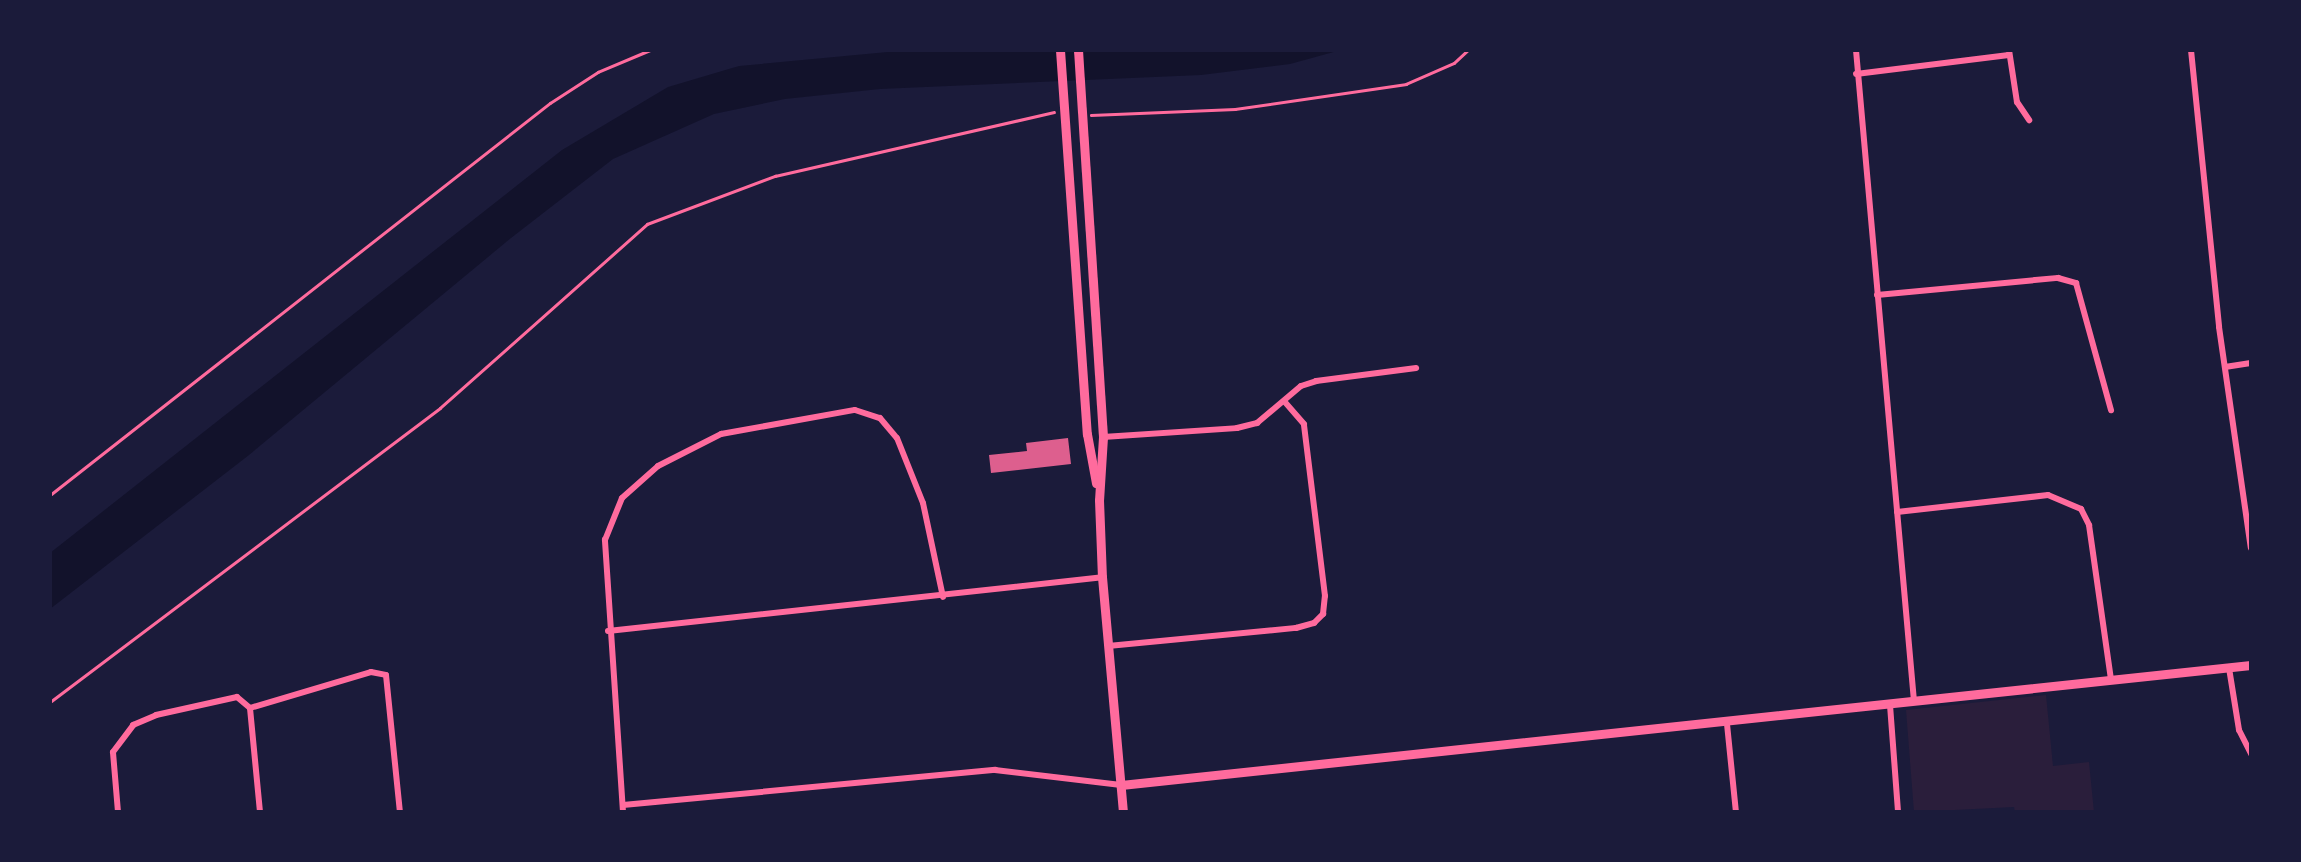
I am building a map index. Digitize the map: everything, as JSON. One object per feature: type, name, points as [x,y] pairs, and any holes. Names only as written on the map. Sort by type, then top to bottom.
[{"type":"main road","points":[[1060,50],[1085,399],[1099,500],[1123,812]]},
{"type":"main road","points":[[1078,50],[1104,437],[1099,500]]},
{"type":"main road","points":[[1085,399],[1100,398]]},
{"type":"main road","points":[[1120,786],[2251,665]]},
{"type":"street","points":[[1856,50],[1914,703]]},
{"type":"street","points":[[2191,50],[2225,367],[2251,548]]},
{"type":"street","points":[[1856,74],[2009,52],[2017,102],[2029,120]]},
{"type":"street","points":[[1876,295],[2058,278],[2076,283],[2111,410]]},
{"type":"street","points":[[2225,367],[2251,363]]},
{"type":"street","points":[[1104,437],[1237,428],[1257,423],[1316,380],[1416,368]]},
{"type":"street","points":[[1108,646],[1296,628],[1314,623],[1323,614],[1325,596],[1304,424],[1284,401]]},
{"type":"street","points":[[943,597],[923,503],[897,438],[880,418],[856,410],[720,434],[658,466],[622,498],[604,540],[623,809],[995,770],[1120,786]]},
{"type":"street","points":[[1896,512],[2035,495],[2068,499],[2081,508],[2088,525],[2112,680]]},
{"type":"street","points":[[608,632],[1102,577]]},
{"type":"street","points":[[2229,668],[2238,730],[2251,754]]},
{"type":"street","points":[[250,708],[350,675],[386,675],[400,812]]},
{"type":"street","points":[[118,812],[113,752],[133,725],[156,715],[237,697],[250,708],[260,812]]},
{"type":"street","points":[[1890,705],[1898,812]]},
{"type":"street","points":[[1727,724],[1736,812]]},
{"type":"path","points":[[50,495],[550,103],[598,72],[650,50]]},
{"type":"path","points":[[1080,114],[1116,117],[1235,109],[1406,84],[1454,63],[1468,50]]},
{"type":"path","points":[[50,702],[440,408],[647,224],[775,176],[1044,111],[1062,112]]},
{"type":"shaded area","points":[[909,50],[1341,50],[1290,64],[1201,75],[880,89],[785,99],[714,114],[613,159],[511,238],[249,455],[50,609],[50,553],[562,150],[668,87],[739,66]]},
{"type":"shaded area","points":[[2046,695],[2053,766],[2089,762],[2094,812],[2015,812],[2014,807],[1914,812],[1906,710]]},
{"type":"building","points":[[1068,438],[1071,464],[991,473],[989,455],[1027,451],[1026,443]]}]
